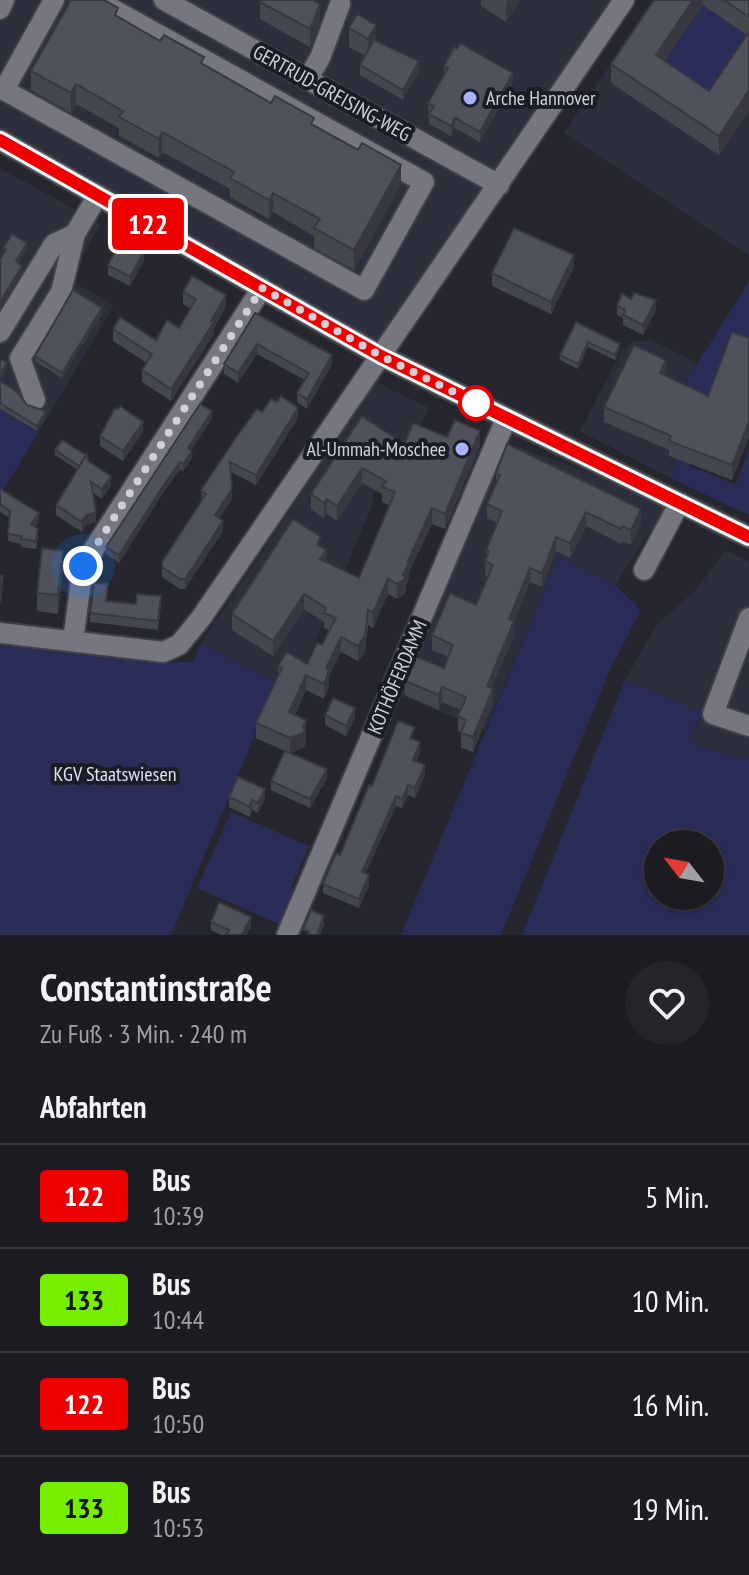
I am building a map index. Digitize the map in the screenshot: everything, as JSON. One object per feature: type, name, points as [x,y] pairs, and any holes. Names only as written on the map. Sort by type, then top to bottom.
[{"type":"street","points":[[0,9],[4,0]]},
{"type":"street","points":[[54,0],[2,93],[364,290],[440,153]]},
{"type":"street","points":[[96,0],[424,182]]},
{"type":"street","name":"GERTRUD-GREISING-WEG","points":[[164,0],[499,185]]},
{"type":"street","points":[[0,633],[163,652],[179,645],[201,618],[624,0]]},
{"type":"street","points":[[307,80],[320,58],[340,4]]},
{"type":"street","points":[[0,140],[381,356],[749,537]]},
{"type":"street","points":[[35,400],[20,358],[61,292],[75,234],[98,195]]},
{"type":"street","points":[[0,332],[54,244],[75,234]]},
{"type":"street","points":[[73,641],[83,566],[262,288]]},
{"type":"street","name":"KOTHÖFERDAMM","points":[[287,935],[506,419]]},
{"type":"street","points":[[644,570],[679,504]]},
{"type":"street","points":[[749,618],[713,714],[749,726]]},
{"type":"shaded area","points":[[4,0],[625,0],[381,356],[0,140],[0,9]]},
{"type":"shaded area","points":[[654,0],[749,0],[749,256],[564,133]]},
{"type":"shaded area","points":[[0,168],[101,224],[68,279],[114,305],[38,433],[0,409]]},
{"type":"shaded area","points":[[651,340],[697,363],[684,384],[707,395],[670,478],[580,431],[622,350],[632,342]]},
{"type":"shaded area","points":[[376,382],[429,408],[404,459],[399,457],[374,492],[374,500],[295,691],[201,643]]},
{"type":"shaded area","points":[[503,442],[670,501],[615,585],[558,558],[485,730],[392,692]]},
{"type":"shaded area","points":[[726,550],[749,562],[749,760],[706,748],[689,739],[703,713],[625,680],[657,624],[695,591]]},
{"type":"green space","points":[[703,5],[749,36],[709,110],[656,74]]},
{"type":"green space","points":[[749,282],[749,353],[733,348],[689,466],[736,484],[749,449],[749,515],[670,478],[707,395],[684,384]]},
{"type":"green space","points":[[0,409],[38,433],[0,495]]},
{"type":"green space","points":[[558,557],[615,585],[641,610],[609,672],[501,935],[401,935]]},
{"type":"green space","name":"KGV Staatswiesen","points":[[0,642],[142,661],[193,662],[201,643],[277,682],[171,935],[0,935]]},
{"type":"green space","points":[[625,680],[703,712],[689,739],[706,748],[749,760],[749,935],[522,935]]},
{"type":"green space","points":[[231,812],[309,846],[291,887],[299,891],[284,926],[197,888]]},
{"type":"building","points":[[71,0],[104,0],[118,8],[115,15],[160,41],[164,35],[204,57],[201,63],[271,103],[275,96],[314,118],[311,124],[358,150],[362,143],[401,165],[354,250],[314,228],[320,219],[273,193],[269,200],[230,178],[234,172],[162,132],[159,139],[119,117],[123,111],[76,84],[71,93],[31,71]]},
{"type":"building","points":[[261,0],[313,0],[320,4],[310,29]]},
{"type":"building","points":[[654,0],[693,0],[656,55],[709,91],[749,32],[749,90],[719,136],[611,64]]},
{"type":"building","points":[[724,0],[749,0],[749,17]]},
{"type":"building","points":[[357,14],[376,25],[368,39],[349,28]]},
{"type":"building","points":[[374,40],[419,61],[403,90],[360,65]]},
{"type":"building","name":"Arche Hannover","points":[[460,43],[513,73],[480,132],[455,118],[451,126],[429,114],[434,106],[428,103],[448,68],[444,66],[454,47],[457,49]]},
{"type":"building","points":[[514,228],[574,255],[551,302],[492,273]]},
{"type":"building","points":[[12,234],[27,243],[16,261],[22,266],[0,302],[0,259]]},
{"type":"building","points":[[122,239],[144,251],[130,277],[108,265]]},
{"type":"building","points":[[192,276],[226,295],[211,321],[214,322],[171,389],[142,370],[152,354],[113,329],[120,317],[156,340],[167,320],[179,328],[196,299],[183,292]]},
{"type":"building","points":[[73,290],[102,308],[62,373],[35,356]]},
{"type":"building","points":[[634,293],[656,300],[643,325],[623,315],[625,310],[617,305],[622,294],[631,299]]},
{"type":"building","points":[[255,313],[332,355],[307,399],[297,393],[309,373],[257,344],[238,373],[224,364]]},
{"type":"building","points":[[576,322],[620,344],[615,355],[588,342],[578,364],[560,355]]},
{"type":"building","points":[[732,332],[749,338],[749,422],[732,465],[669,441],[671,436],[604,407],[634,345],[666,360],[660,373],[708,396]]},
{"type":"building","points":[[0,359],[7,363],[0,374]]},
{"type":"building","points":[[0,381],[16,391],[27,405],[46,411],[37,426],[0,403]]},
{"type":"building","points":[[281,396],[298,408],[256,475],[230,462],[232,489],[215,515],[223,521],[185,579],[180,579],[162,567],[162,562],[206,494],[201,490],[257,409],[262,412],[271,399],[277,402]]},
{"type":"building","points":[[200,404],[212,411],[188,448],[192,451],[183,464],[180,462],[119,555],[106,547]]},
{"type":"building","points":[[120,406],[143,422],[123,451],[100,436],[115,408]]},
{"type":"building","points":[[362,416],[404,444],[413,423],[447,437],[455,420],[480,431],[445,514],[432,508],[408,561],[403,575],[406,578],[397,584],[388,579],[373,613],[368,610],[365,636],[358,646],[341,637],[326,668],[329,670],[324,684],[306,675],[289,712],[306,720],[303,727],[305,732],[290,738],[256,723],[282,668],[278,666],[287,652],[307,664],[317,643],[322,645],[336,618],[324,613],[326,608],[304,594],[273,641],[232,614],[293,519],[321,537],[317,544],[326,550],[320,559],[359,578],[395,492],[382,487],[386,481],[362,468],[337,506],[327,499],[324,503],[311,494]]},
{"type":"building","points":[[62,440],[86,455],[79,466],[55,450]]},
{"type":"building","points":[[507,444],[641,509],[631,530],[622,526],[621,529],[586,512],[570,543],[556,537],[542,573],[530,568],[509,619],[514,621],[487,686],[493,689],[473,737],[461,733],[466,720],[458,716],[466,697],[442,687],[439,695],[405,681],[415,656],[444,668],[453,645],[432,635],[450,593],[476,605],[493,565],[485,561],[489,551],[486,550],[502,511],[487,504],[500,475],[496,473]]},
{"type":"building","points":[[87,454],[88,461],[111,476],[102,489],[91,482],[96,512],[86,515],[82,522],[56,505]]},
{"type":"building","points":[[0,489],[39,513],[31,524],[38,529],[36,541],[8,534],[10,511],[0,504]]},
{"type":"building","points":[[42,548],[63,551],[58,595],[37,593]]},
{"type":"building","points":[[0,575],[3,576],[0,603]]},
{"type":"building","points":[[94,583],[108,584],[106,601],[136,604],[137,594],[161,596],[158,621],[90,613]]},
{"type":"building","points":[[333,698],[355,708],[346,726],[325,715]]},
{"type":"building","points":[[398,721],[415,727],[410,738],[420,742],[413,760],[425,765],[415,788],[408,785],[402,799],[396,796],[362,872],[369,875],[359,899],[323,884],[337,853],[340,855],[369,785],[372,786]]},
{"type":"building","points":[[285,751],[327,769],[310,799],[271,781]]},
{"type":"building","points":[[238,777],[265,789],[258,803],[252,800],[250,807],[229,797]]},
{"type":"building","points":[[219,902],[251,917],[242,935],[226,935],[229,930],[211,922]]},
{"type":"building","points":[[311,910],[324,916],[317,935],[308,935],[309,932],[303,930]]},
{"type":"bus line","name":"122","points":[[0,140],[381,356],[749,537]]},
{"type":"place","name":"Arche Hannover","points":[[470,98]]},
{"type":"place","name":"Al-Ummah-Moschee","points":[[462,449]]},
{"type":"route","points":[[83,566],[262,288],[381,356],[476,403]]}]
